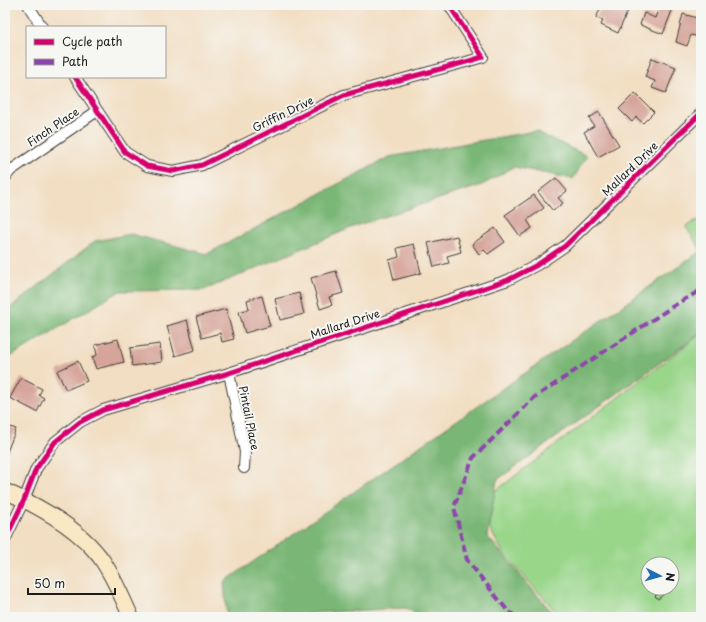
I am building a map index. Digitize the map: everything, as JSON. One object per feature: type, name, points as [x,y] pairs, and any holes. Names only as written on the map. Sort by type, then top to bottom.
[{"type":"street","points":[[28,5],[41,26]]},
{"type":"street","name":"Griffin Drive","points":[[76,78],[125,152],[147,166],[173,172],[202,165],[344,95],[483,57],[449,5]]},
{"type":"street","name":"Finch Place","points":[[5,178],[10,171],[97,111]]},
{"type":"street","name":"Mallard Drive","points":[[5,540],[24,500],[36,469],[55,442],[80,422],[103,410],[228,373],[508,280],[537,265],[565,246],[701,113]]},
{"type":"street","name":"Pintail Place","points":[[228,373],[245,452],[244,468]]},
{"type":"street","points":[[5,491],[24,500],[59,521],[81,538],[100,557],[118,588],[131,617]]},
{"type":"green space","points":[[535,131],[587,156],[573,179],[514,167],[482,185],[358,225],[204,290],[120,291],[5,360],[5,312],[95,241],[131,234],[207,254],[389,157]]},
{"type":"green space","points":[[701,218],[701,250],[686,227]]},
{"type":"green space","points":[[701,251],[701,333],[497,480],[487,536],[556,617],[420,617],[406,608],[314,613],[294,617],[227,617],[224,582]]},
{"type":"green space","points":[[701,334],[701,617],[561,617],[504,554],[484,519],[494,492]]},
{"type":"building","points":[[602,5],[612,9],[614,5],[630,6],[618,33],[601,25],[603,20],[596,18]]},
{"type":"building","points":[[660,5],[666,5],[673,8],[663,34],[640,25],[644,13],[655,18]]},
{"type":"building","points":[[683,14],[701,19],[701,30],[699,37],[691,35],[687,46],[676,42]]},
{"type":"building","points":[[652,58],[676,67],[666,93],[652,88],[655,81],[645,77]]},
{"type":"building","points":[[635,93],[654,112],[643,123],[636,117],[632,122],[619,109]]},
{"type":"building","points":[[599,112],[619,145],[598,157],[584,132],[594,126],[589,118]]},
{"type":"building","points":[[556,178],[567,191],[558,198],[563,203],[553,211],[538,192]]},
{"type":"building","points":[[534,195],[544,208],[527,220],[532,228],[520,236],[505,215]]},
{"type":"building","points":[[495,228],[505,242],[488,254],[484,250],[479,254],[472,244]]},
{"type":"building","points":[[457,236],[461,252],[447,256],[449,263],[434,267],[428,243]]},
{"type":"building","points":[[414,244],[421,273],[394,280],[389,260],[399,257],[397,248]]},
{"type":"building","points":[[336,271],[343,293],[329,297],[332,305],[320,309],[311,278]]},
{"type":"building","points":[[299,293],[304,314],[280,320],[275,299]]},
{"type":"building","points":[[262,296],[270,326],[245,333],[239,312],[249,309],[247,300]]},
{"type":"building","points":[[226,309],[234,339],[222,342],[220,333],[202,338],[196,317]]},
{"type":"building","points":[[187,320],[195,350],[175,356],[167,326]]},
{"type":"building","points":[[118,339],[124,362],[96,369],[92,357],[97,355],[95,345]]},
{"type":"building","points":[[160,344],[162,362],[132,366],[130,348]]},
{"type":"building","points":[[78,361],[87,381],[66,390],[57,371]]},
{"type":"building","points":[[21,378],[42,389],[39,395],[44,398],[37,412],[10,398]]},
{"type":"building","points":[[5,425],[16,429],[5,457]]},
{"type":"marked path","points":[[516,617],[507,610],[467,560],[454,507],[473,458],[535,397],[678,303],[701,290]]},
{"type":"cycle path","points":[[76,78],[125,152],[147,166],[173,171],[202,165],[344,95],[483,57],[449,5]]},
{"type":"cycle path","points":[[5,540],[24,500],[36,469],[55,442],[80,422],[103,410],[229,373],[508,280],[537,265],[565,246],[701,113]]}]
